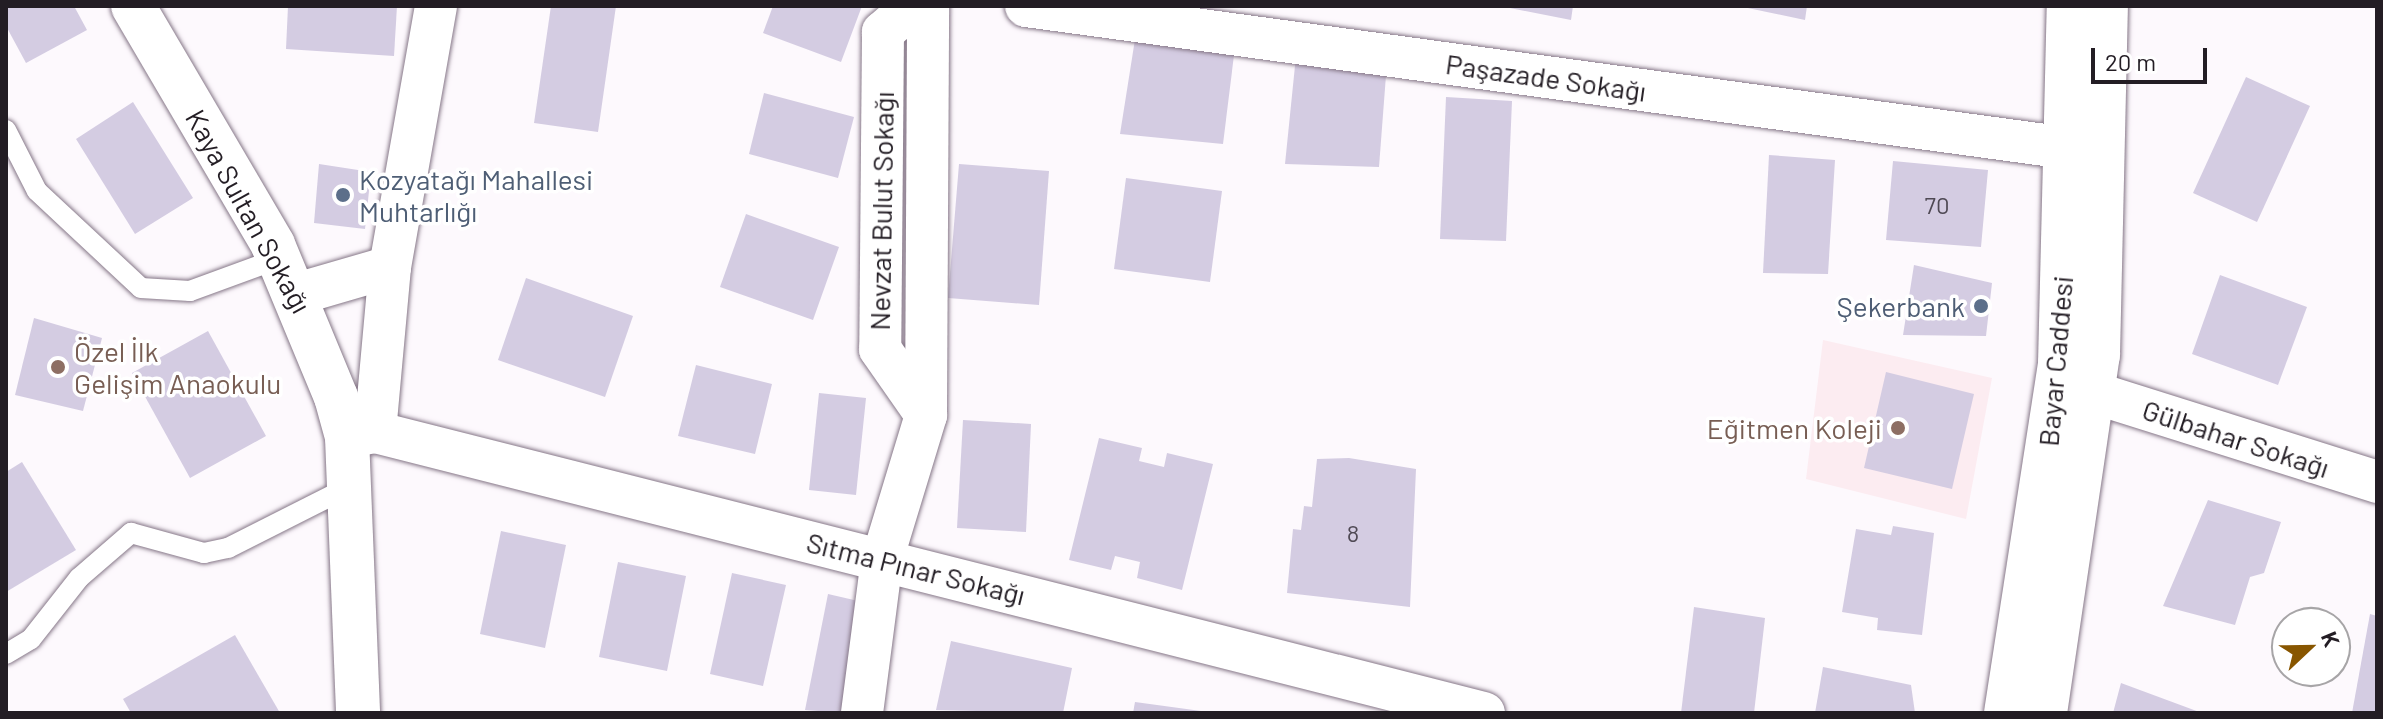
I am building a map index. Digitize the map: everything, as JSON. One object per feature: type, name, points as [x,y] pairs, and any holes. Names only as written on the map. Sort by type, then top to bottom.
[{"type":"main road","name":"Kaya Sultan Sokağı","points":[[133,6],[288,276],[361,435],[347,488],[358,713]]},
{"type":"main road","name":"Bayar Caddesi","points":[[2006,713],[2058,387],[2069,6]]},
{"type":"main road","name":"Bayar Caddesi","points":[[2045,713],[2095,393],[2106,6]]},
{"type":"street","points":[[361,435],[436,6]]},
{"type":"street","name":"Nevzat Bulut Sokağı","points":[[913,6],[883,32],[880,349],[926,415]]},
{"type":"street","name":"Nevzat Bulut Sokağı","points":[[862,713],[882,560],[926,415],[928,6]]},
{"type":"street","name":"Paşazade Sokağı","points":[[1026,6],[2067,148]]},
{"type":"street","points":[[288,276],[390,267]]},
{"type":"street","name":"Gülbahar Sokağı","points":[[2095,393],[2377,482]]},
{"type":"street","name":"Sıtma Pınar Sokağı","points":[[361,435],[882,560],[1484,713]]},
{"type":"lane","points":[[6,130],[37,191],[141,288],[190,291],[288,276]]},
{"type":"lane","points":[[6,654],[31,639],[79,578],[131,533],[204,553],[250,539],[347,488]]},
{"type":"shaded area","name":"Eğitmen Koleji","points":[[1823,340],[1992,378],[1966,519],[1806,479]]},
{"type":"building","points":[[6,6],[74,6],[87,30],[26,63],[6,26]]},
{"type":"building","points":[[288,6],[397,6],[394,56],[286,49]]},
{"type":"building","points":[[551,6],[616,6],[598,132],[534,123]]},
{"type":"building","points":[[773,6],[862,6],[841,62],[763,33]]},
{"type":"building","points":[[1500,6],[1573,6],[1571,20]]},
{"type":"building","points":[[1743,6],[1807,6],[1805,20]]},
{"type":"building","points":[[1136,33],[1235,47],[1223,144],[1120,134]]},
{"type":"building","points":[[1296,56],[1387,62],[1379,167],[1285,164]]},
{"type":"building","points":[[2246,77],[2310,106],[2257,222],[2193,193]]},
{"type":"building","points":[[764,93],[854,117],[838,178],[749,154]]},
{"type":"building","points":[[1446,97],[1512,101],[1506,241],[1440,239]]},
{"type":"building","points":[[133,102],[193,198],[135,234],[76,139]]},
{"type":"building","points":[[1769,155],[1835,160],[1828,274],[1763,273]]},
{"type":"building","points":[[1893,161],[1988,170],[1981,247],[1886,240]]},
{"type":"building","points":[[319,164],[371,172],[365,229],[314,223]]},
{"type":"building","points":[[959,164],[1049,171],[1039,305],[948,298]]},
{"type":"building","points":[[1126,178],[1222,191],[1210,282],[1114,269]]},
{"type":"building","points":[[746,214],[839,247],[813,320],[720,287]]},
{"type":"building","points":[[1914,265],[1992,283],[1986,336],[1903,335]]},
{"type":"building","points":[[2220,275],[2307,307],[2278,385],[2192,354]]},
{"type":"building","points":[[526,278],[633,316],[605,397],[498,360]]},
{"type":"building","name":"Özel İlk Gelişim Anaokulu","points":[[34,318],[102,338],[83,411],[15,395]]},
{"type":"building","points":[[208,331],[266,436],[190,478],[132,373]]},
{"type":"building","points":[[696,365],[772,384],[755,454],[678,436]]},
{"type":"building","points":[[1886,372],[1974,394],[1952,489],[1864,468]]},
{"type":"building","points":[[819,393],[866,398],[856,495],[809,490]]},
{"type":"building","points":[[963,420],[1031,424],[1026,532],[957,528]]},
{"type":"building","points":[[1099,438],[1142,448],[1139,461],[1164,467],[1167,453],[1213,464],[1182,590],[1137,578],[1140,562],[1115,556],[1111,570],[1069,560]]},
{"type":"building","points":[[1349,458],[1416,469],[1410,607],[1287,593],[1293,529],[1301,530],[1304,506],[1312,507],[1317,459]]},
{"type":"building","points":[[22,462],[76,550],[6,592],[6,472]]},
{"type":"building","points":[[2208,500],[2281,522],[2264,573],[2250,577],[2235,625],[2163,606]]},
{"type":"building","points":[[1893,526],[1934,533],[1922,635],[1877,630],[1878,618],[1842,612],[1856,529],[1891,535]]},
{"type":"building","points":[[501,531],[566,545],[545,648],[480,634]]},
{"type":"building","points":[[618,562],[686,576],[667,671],[599,657]]},
{"type":"building","points":[[732,573],[786,585],[763,686],[710,674]]},
{"type":"building","points":[[828,594],[867,603],[845,713],[805,710]]},
{"type":"building","points":[[1694,607],[1765,618],[1754,713],[1681,713]]},
{"type":"building","points":[[2370,614],[2377,616],[2377,713],[2352,713]]},
{"type":"building","points":[[235,635],[280,713],[131,713],[123,699]]},
{"type":"building","points":[[951,641],[1072,668],[1063,713],[936,710]]},
{"type":"building","points":[[1823,667],[1911,685],[1915,713],[1815,713]]},
{"type":"building","points":[[2121,683],[2202,713],[2113,713]]},
{"type":"building","points":[[1135,702],[1201,711],[1201,713],[1133,713]]},
{"type":"place","name":"Kozyatağı Mahallesi Muhtarlığı","points":[[343,195]]},
{"type":"place","name":"Şekerbank","points":[[1981,306]]},
{"type":"place","name":"Özel İlk Gelişim Anaokulu","points":[[58,367]]},
{"type":"place","name":"Eğitmen Koleji","points":[[1898,428]]}]
